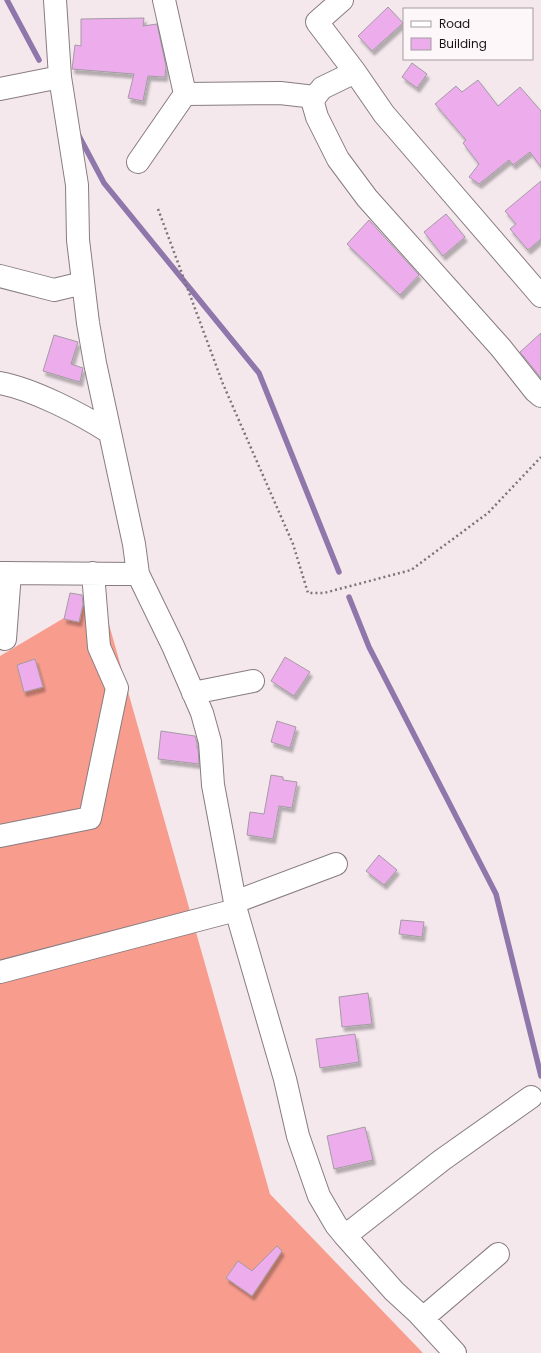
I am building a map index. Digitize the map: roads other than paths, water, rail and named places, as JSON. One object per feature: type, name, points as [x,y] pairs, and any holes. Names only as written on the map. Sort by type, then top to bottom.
[{"type":"street","points":[[55,0],[60,78],[77,185],[78,240],[83,283],[94,356],[134,544],[138,574],[173,646],[202,713],[210,742],[213,785],[235,906],[285,1079],[298,1136],[319,1196],[336,1225],[394,1291],[423,1318],[455,1353]]},
{"type":"street","points":[[138,162],[184,94],[164,0]]},
{"type":"street","points":[[336,1],[317,22],[356,72],[384,114],[541,296]]},
{"type":"street","points":[[356,72],[322,88],[315,97],[313,103],[317,117],[338,159],[367,198],[501,348],[535,391],[541,396]]},
{"type":"street","points":[[0,89],[60,78]]},
{"type":"street","points":[[184,94],[280,93],[315,97]]},
{"type":"street","points":[[0,276],[54,290],[83,283]]},
{"type":"street","points":[[0,383],[31,392],[92,421],[109,432]]},
{"type":"street","points":[[5,639],[5,573],[138,574]]},
{"type":"street","points":[[0,836],[90,818],[116,688],[99,647],[93,573]]},
{"type":"street","points":[[193,693],[254,681]]},
{"type":"street","points":[[0,972],[235,906],[336,864]]},
{"type":"street","points":[[345,1236],[442,1160],[531,1097]]},
{"type":"street","points":[[423,1318],[498,1254]]},
{"type":"waterway","points":[[7,0],[39,60]]},
{"type":"waterway","points":[[78,134],[104,183],[259,373],[339,572]]},
{"type":"waterway","points":[[349,597],[369,647],[496,894],[541,1076]]}]
